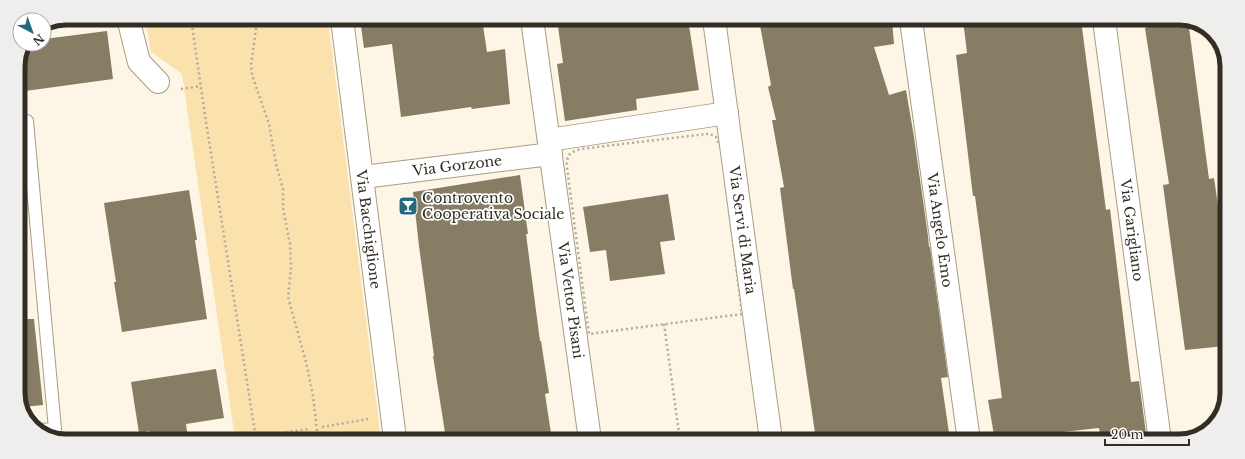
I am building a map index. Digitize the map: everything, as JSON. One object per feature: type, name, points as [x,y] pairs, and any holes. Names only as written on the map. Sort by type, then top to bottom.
[{"type":"street","points":[[130,25],[139,62],[158,82]]},
{"type":"street","name":"Via Bacchiglione","points":[[343,25],[394,434]]},
{"type":"street","name":"Via Vettor Pisani","points":[[533,25],[589,434]]},
{"type":"street","name":"Via Servi di Maria","points":[[715,25],[770,434]]},
{"type":"street","name":"Via Angelo Emo","points":[[912,25],[968,434]]},
{"type":"street","name":"Via Garigliano","points":[[1105,25],[1159,434]]},
{"type":"street","name":"Via Gorzone","points":[[363,176],[550,147],[726,113]]},
{"type":"lane","points":[[25,121],[27,121],[55,428],[46,429]]},
{"type":"path","points":[[192,25],[255,434]]},
{"type":"path","points":[[256,25],[251,65],[252,75],[269,124],[276,164],[283,189],[283,208],[290,244],[291,268],[288,297],[306,362],[313,396],[317,434]]},
{"type":"path","points":[[710,134],[716,137],[721,149],[742,314],[664,324],[589,334],[566,162],[572,152],[581,149],[710,134]]},
{"type":"path","points":[[664,324],[679,434]]},
{"type":"path","points":[[322,427],[370,419]]},
{"type":"path","points":[[280,434],[309,429]]},
{"type":"shaded area","points":[[146,25],[329,25],[380,434],[234,434],[182,74],[151,52]]},
{"type":"building","points":[[361,25],[483,25],[487,52],[505,49],[510,104],[472,109],[471,107],[401,117],[392,44],[364,48]]},
{"type":"building","points":[[558,25],[689,25],[699,90],[636,99],[637,110],[565,121],[557,64],[563,63]]},
{"type":"building","points":[[760,25],[892,25],[894,44],[874,47],[889,95],[906,90],[948,377],[941,378],[949,434],[815,434],[793,289],[780,188],[784,187],[772,120],[776,120],[768,87],[771,85]]},
{"type":"building","points":[[964,25],[1082,25],[1106,210],[1110,209],[1131,382],[1139,381],[1146,434],[1100,434],[1099,428],[1044,434],[994,434],[988,400],[1002,398],[975,196],[973,196],[956,55],[967,53]]},
{"type":"building","points":[[1150,26],[1189,26],[1209,179],[1214,178],[1220,219],[1220,346],[1185,350],[1163,185],[1169,184],[1145,28]]},
{"type":"building","points":[[107,31],[113,79],[25,91],[28,52],[52,52],[52,38]]},
{"type":"building","points":[[520,175],[540,341],[549,393],[545,394],[551,434],[445,434],[433,356],[413,192]]},
{"type":"building","points":[[189,190],[207,319],[122,332],[104,203]]},
{"type":"building","points":[[668,194],[675,240],[660,242],[665,274],[610,281],[606,250],[590,252],[583,207]]},
{"type":"building","points":[[25,319],[34,319],[43,405],[27,406],[25,396]]},
{"type":"building","points":[[216,369],[224,418],[186,424],[187,434],[150,434],[150,431],[139,433],[131,382]]},
{"type":"place","name":"Controvento Cooperativa Sociale","points":[[408,206]]}]
